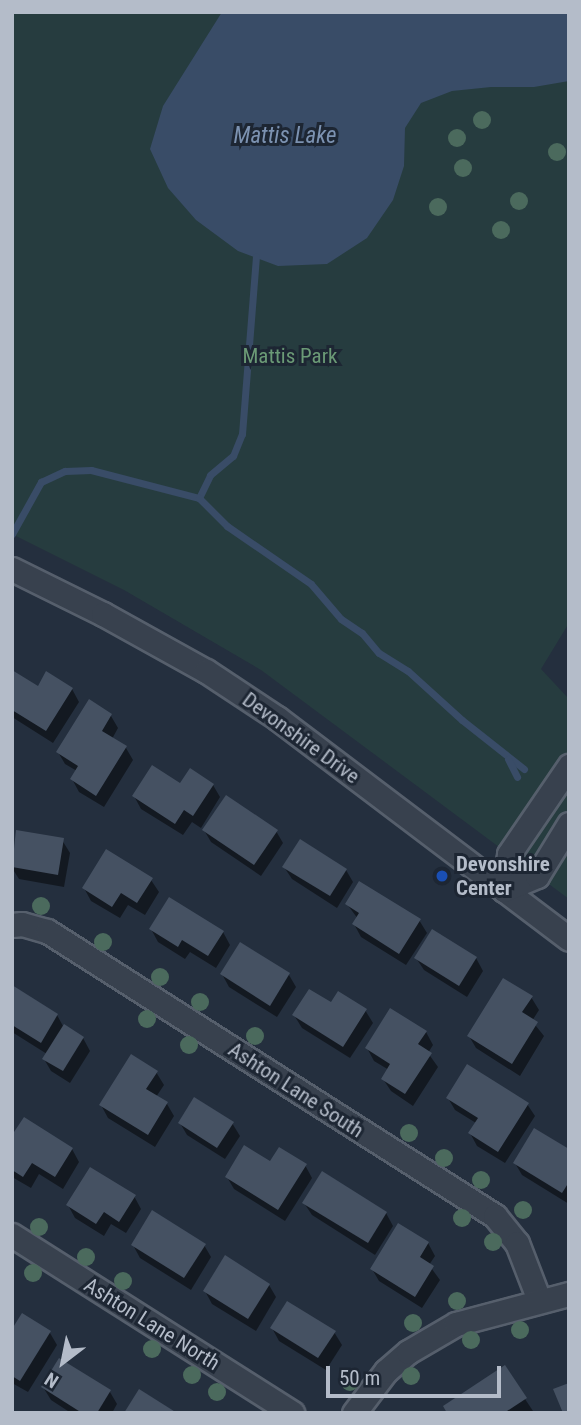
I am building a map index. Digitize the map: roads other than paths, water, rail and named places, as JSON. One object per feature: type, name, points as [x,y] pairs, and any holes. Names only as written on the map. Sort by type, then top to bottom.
[{"type":"street","name":"Devonshire Drive","points":[[12,569],[103,614],[206,671],[278,718],[569,939]]},
{"type":"street","points":[[504,890],[509,854],[569,766]]},
{"type":"street","points":[[504,890],[537,876],[569,824]]},
{"type":"street","name":"Ashton Lane South","points":[[12,925],[22,924],[47,931],[495,1216],[517,1243],[539,1300]]},
{"type":"street","name":"Ashton Lane North","points":[[12,1235],[292,1413]]},
{"type":"street","points":[[354,1413],[386,1371],[436,1335],[456,1324],[569,1294]]},
{"type":"water","name":"Mattis Lake","points":[[222,12],[569,12],[569,81],[534,87],[452,91],[421,103],[405,128],[404,166],[393,200],[367,238],[327,264],[278,266],[238,251],[196,220],[168,188],[150,149],[163,106]]},
{"type":"waterway","points":[[199,498],[210,475],[233,456],[242,434],[256,257]]},
{"type":"waterway","points":[[12,534],[41,482],[65,471],[91,470],[199,498],[227,526],[311,584],[341,619],[362,633],[379,653],[408,671],[462,720],[524,769]]},
{"type":"waterway","points":[[508,759],[517,777]]},
{"type":"place","name":"Devonshire Center","points":[[442,876]]},
{"type":"park label","name":"Mattis Park","points":[[290,356]]}]
